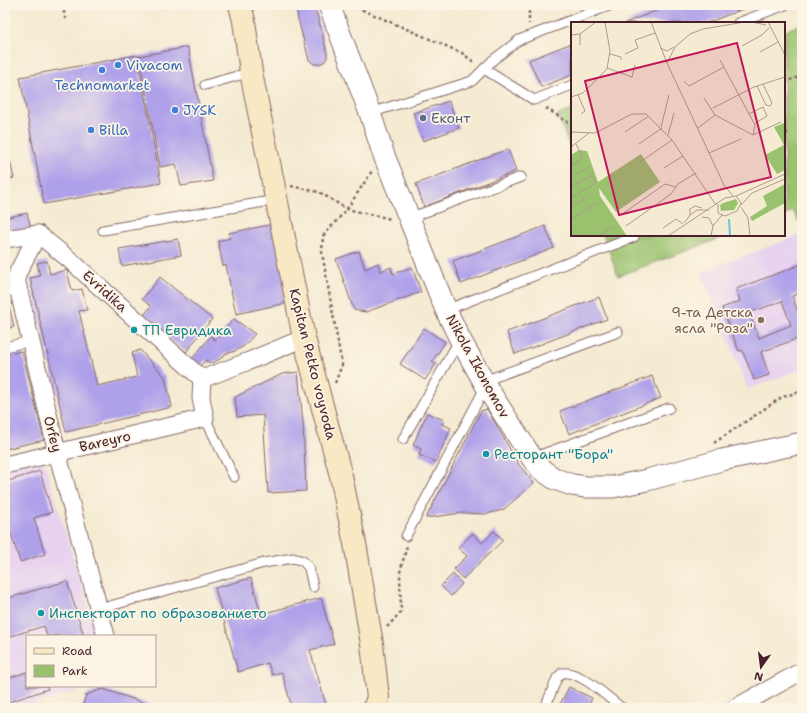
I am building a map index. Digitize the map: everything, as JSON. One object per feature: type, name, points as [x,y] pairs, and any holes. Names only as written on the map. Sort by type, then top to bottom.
[{"type":"main road","name":"Kapitan Petko voyvoda","points":[[243,10],[251,72],[304,338],[341,476],[356,549],[372,644],[377,705]]},
{"type":"street","name":"Nikola Ikonomov","points":[[329,5],[370,113],[403,219],[460,340],[532,458],[542,470],[562,482],[586,487],[613,487],[647,480],[722,460],[802,443]]},
{"type":"street","points":[[5,239],[38,234]]},
{"type":"street","name":"Orfey","points":[[38,234],[18,272],[12,290],[31,341],[106,635]]},
{"type":"street","name":"Evridika","points":[[38,234],[70,260],[202,378]]},
{"type":"street","points":[[204,418],[201,398],[202,378],[249,361],[304,338]]},
{"type":"street","name":"Bareyro","points":[[5,465],[204,418]]},
{"type":"street","points":[[735,708],[802,671]]},
{"type":"lane","points":[[370,113],[472,81],[493,60],[514,44],[529,36],[611,5]]},
{"type":"lane","points":[[741,22],[785,5]]},
{"type":"lane","points":[[484,69],[534,100],[571,85]]},
{"type":"lane","points":[[205,85],[251,72]]},
{"type":"lane","points":[[403,219],[521,177]]},
{"type":"lane","points":[[103,230],[275,191]]},
{"type":"lane","points":[[446,310],[634,238]]},
{"type":"lane","points":[[406,536],[485,383],[618,332]]},
{"type":"lane","points":[[403,439],[460,340]]},
{"type":"lane","points":[[5,347],[31,341]]},
{"type":"lane","points":[[532,458],[669,408]]},
{"type":"lane","points":[[204,418],[234,477]]},
{"type":"lane","points":[[99,609],[264,563],[293,558],[303,561],[309,568],[313,587]]},
{"type":"lane","points":[[545,708],[557,678],[562,672],[566,672],[582,678],[622,708]]},
{"type":"path","points":[[62,5],[66,19]]},
{"type":"path","points":[[351,5],[462,53],[484,69]]},
{"type":"path","points":[[529,5],[529,36]]},
{"type":"path","points":[[785,82],[802,76]]},
{"type":"path","points":[[534,100],[571,124]]},
{"type":"path","points":[[785,128],[788,136],[785,137]]},
{"type":"path","points":[[335,385],[342,365],[322,253],[323,236],[347,209],[383,153]]},
{"type":"path","points":[[275,191],[318,192],[347,209],[403,219]]},
{"type":"path","points":[[708,446],[782,397],[802,392]]},
{"type":"shaded area","name":"9-та Детска ясла \"Роза\"","points":[[802,234],[802,369],[748,389],[701,272]]},
{"type":"shaded area","points":[[43,457],[97,635],[26,635],[26,687],[91,687],[20,708],[5,708],[5,468]]},
{"type":"green space","points":[[802,24],[802,221],[799,222],[793,211],[785,215],[785,31]]},
{"type":"green space","points":[[571,110],[571,151],[558,115]]},
{"type":"green space","points":[[603,236],[726,236],[618,276]]},
{"type":"building","points":[[671,5],[753,5],[710,22],[628,22]]},
{"type":"building","points":[[309,6],[314,8],[317,14],[327,53],[327,58],[324,62],[319,64],[314,64],[309,60],[298,19],[297,12],[302,7]]},
{"type":"building","points":[[571,43],[571,75],[541,87],[529,60]]},
{"type":"building","name":"JYSK","points":[[188,47],[213,181],[181,186],[176,164],[160,167],[139,56]]},
{"type":"building","name":"Billa","points":[[137,55],[161,183],[44,204],[20,77]]},
{"type":"building","points":[[449,101],[459,128],[423,141],[413,113]]},
{"type":"building","points":[[5,140],[14,178],[5,180]]},
{"type":"building","points":[[508,149],[516,171],[424,207],[416,184]]},
{"type":"building","points":[[27,213],[31,228],[5,234],[5,218]]},
{"type":"building","points":[[274,224],[291,302],[236,314],[226,265],[223,266],[218,241],[230,238],[229,233]]},
{"type":"building","points":[[545,226],[554,248],[461,284],[453,261]]},
{"type":"building","points":[[178,239],[181,255],[122,266],[119,249]]},
{"type":"building","points":[[359,251],[365,269],[378,263],[381,271],[391,267],[393,274],[412,267],[421,292],[366,312],[354,310],[336,259]]},
{"type":"building","points":[[47,261],[50,274],[67,270],[72,291],[82,289],[87,310],[79,311],[97,386],[137,377],[132,353],[140,350],[165,377],[172,407],[66,432],[30,278],[40,276],[37,263]]},
{"type":"building","points":[[802,264],[802,292],[792,296],[802,323],[802,337],[761,352],[769,375],[754,380],[742,350],[739,351],[722,308],[740,301],[736,289]],"holes":[[[782,301],[791,325],[759,338],[749,313]]]},
{"type":"building","points":[[160,277],[212,319],[186,352],[142,318],[151,306],[142,299]]},
{"type":"building","points":[[5,294],[14,327],[5,329]]},
{"type":"building","points":[[599,297],[607,319],[515,354],[507,332]]},
{"type":"building","points":[[234,319],[255,334],[244,346],[225,354],[214,362],[210,363],[206,360],[199,367],[191,360],[211,336],[215,340]]},
{"type":"building","points":[[424,328],[445,342],[432,362],[436,364],[425,380],[400,364]]},
{"type":"building","points":[[22,351],[44,440],[5,449],[5,355]]},
{"type":"building","points":[[298,372],[303,423],[306,491],[268,493],[263,415],[237,417],[235,397],[282,374]]},
{"type":"building","points":[[652,376],[661,398],[569,434],[560,411]]},
{"type":"building","name":"Ресторант \"Бора\"","points":[[487,409],[519,465],[534,483],[503,510],[486,514],[462,513],[426,518],[481,411]]},
{"type":"building","points":[[427,413],[444,420],[442,424],[451,428],[436,462],[419,455],[421,449],[413,445]]},
{"type":"building","points":[[40,471],[52,512],[34,518],[45,554],[20,562],[8,524],[5,525],[5,482]]},
{"type":"building","points":[[494,531],[503,540],[463,579],[454,569],[467,556],[458,548],[473,533],[482,543]]},
{"type":"building","points":[[453,574],[462,584],[451,596],[441,586]]},
{"type":"building","points":[[251,578],[261,614],[321,598],[334,644],[310,650],[327,708],[292,708],[282,672],[272,675],[268,663],[238,672],[215,588]]},
{"type":"building","name":"Инспекторат по образованието","points":[[67,581],[84,635],[47,635],[44,626],[5,638],[5,599]]},
{"type":"building","points":[[26,672],[26,687],[47,687],[48,689],[9,702],[5,690],[5,679]]},
{"type":"building","points":[[569,687],[592,698],[588,708],[558,708]]},
{"type":"building","points":[[103,689],[160,708],[82,708],[86,695]]},
{"type":"place","name":"Vivacom","points":[[118,65]]},
{"type":"place","name":"Technomarket","points":[[102,70]]},
{"type":"place","name":"JYSK","points":[[175,110]]},
{"type":"place","name":"Еконт","points":[[423,118]]},
{"type":"place","name":"Billa","points":[[91,130]]},
{"type":"place","name":"9-та Детска ясла \"Роза\"","points":[[761,320]]},
{"type":"place","name":"ТП Евридика","points":[[134,330]]},
{"type":"place","name":"Ресторант \"Бора\"","points":[[486,454]]},
{"type":"place","name":"Инспекторат по образованието","points":[[41,613]]}]
